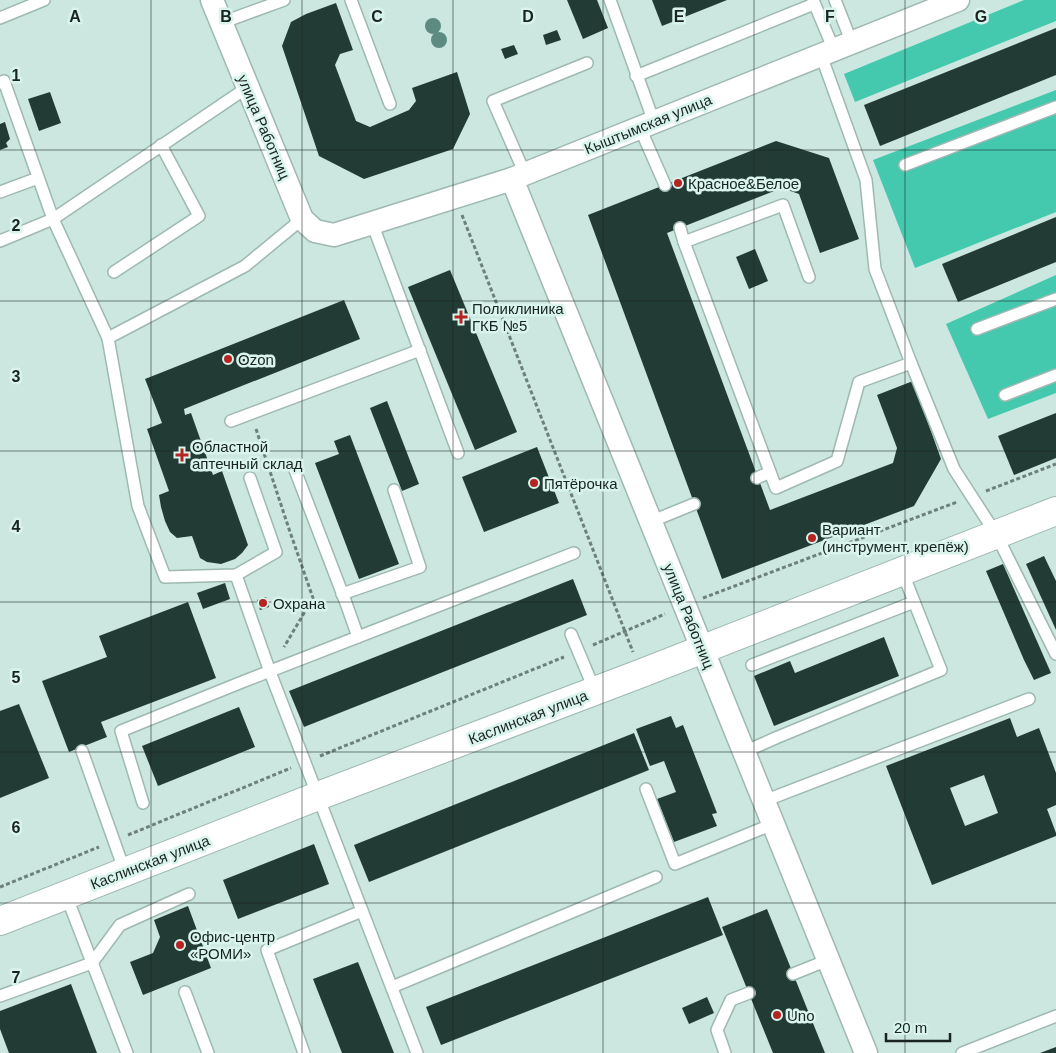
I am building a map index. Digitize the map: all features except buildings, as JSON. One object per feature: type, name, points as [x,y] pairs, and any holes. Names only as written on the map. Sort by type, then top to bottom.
[{"type":"main road","name":"Каслинская улица","points":[[0,921],[318,796],[642,674],[1056,512]]},
{"type":"street","name":"улица Работниц","points":[[212,0],[302,218]]},
{"type":"street","name":"Кыштымская улица","points":[[302,218],[315,231],[334,235],[455,197],[518,176],[958,0]]},
{"type":"street","name":"улица Работниц","points":[[518,176],[650,522],[866,1053]]},
{"type":"lane","points":[[0,18],[44,0]]},
{"type":"lane","points":[[221,23],[284,0]]},
{"type":"lane","points":[[351,0],[390,104]]},
{"type":"lane","points":[[610,0],[636,76],[647,125],[665,184]]},
{"type":"lane","points":[[835,0],[836,49],[866,180],[875,269],[954,469],[996,534],[1056,654]]},
{"type":"lane","points":[[636,76],[814,2],[836,49]]},
{"type":"lane","points":[[518,176],[494,101],[587,63]]},
{"type":"lane","points":[[0,83],[4,81],[53,219],[108,338],[138,506],[165,577],[236,575],[276,552],[250,478]]},
{"type":"lane","points":[[0,240],[53,219],[248,87]]},
{"type":"lane","points":[[905,165],[1056,107]]},
{"type":"lane","points":[[114,272],[199,216],[161,146]]},
{"type":"lane","points":[[0,192],[38,178]]},
{"type":"lane","points":[[684,242],[783,205],[809,277]]},
{"type":"lane","points":[[108,338],[245,266],[302,218]]},
{"type":"lane","points":[[372,223],[458,453]]},
{"type":"lane","points":[[680,228],[776,488],[837,461],[859,382],[911,363]]},
{"type":"lane","points":[[977,329],[1056,299]]},
{"type":"lane","points":[[231,421],[420,350]]},
{"type":"lane","points":[[1005,395],[1056,375]]},
{"type":"lane","points":[[295,470],[358,637]]},
{"type":"lane","points":[[757,478],[770,472]]},
{"type":"lane","points":[[342,594],[420,567],[394,490]]},
{"type":"lane","points":[[650,522],[694,504]]},
{"type":"lane","points":[[143,803],[121,731],[574,553]]},
{"type":"lane","points":[[744,752],[941,670],[902,571]]},
{"type":"lane","points":[[236,575],[270,672],[418,1053]]},
{"type":"lane","points":[[752,665],[914,602]]},
{"type":"lane","points":[[571,634],[595,692]]},
{"type":"lane","points":[[764,801],[1029,699]]},
{"type":"lane","points":[[82,751],[125,872]]},
{"type":"lane","points":[[646,788],[675,864],[774,824]]},
{"type":"lane","points":[[392,987],[656,877]]},
{"type":"lane","points":[[0,996],[92,963],[120,925],[188,894]]},
{"type":"lane","points":[[66,895],[127,1053]]},
{"type":"lane","points":[[304,1053],[267,950],[362,911]]},
{"type":"lane","points":[[793,974],[828,960]]},
{"type":"lane","points":[[185,992],[208,1053]]},
{"type":"lane","points":[[725,1053],[717,1030],[731,1000],[749,993]]},
{"type":"lane","points":[[962,1053],[1056,1016]]},
{"type":"path","points":[[455,197],[642,674]]},
{"type":"path","points":[[0,887],[626,632],[684,605],[1056,464]]},
{"type":"green space","points":[[1024,0],[1056,0],[1056,21],[855,102],[844,74]]},
{"type":"green space","points":[[1056,90],[1056,212],[915,268],[873,160]]},
{"type":"green space","points":[[1056,275],[1056,393],[988,419],[946,324]]},
{"type":"place","name":"Красное&Белое","points":[[678,183]]},
{"type":"place","name":"Поликлиника ГКБ №5","points":[[461,317]]},
{"type":"place","name":"Ozon","points":[[228,359]]},
{"type":"place","name":"Областной аптечный склад","points":[[182,455]]},
{"type":"place","name":"Пятёрочка","points":[[534,483]]},
{"type":"place","name":"Вариант (инструмент, крепёж)","points":[[812,538]]},
{"type":"place","name":"Охрана","points":[[263,603]]},
{"type":"place","name":"Офис-центр «РОМИ»","points":[[180,945]]},
{"type":"place","name":"Uno","points":[[777,1015]]}]
